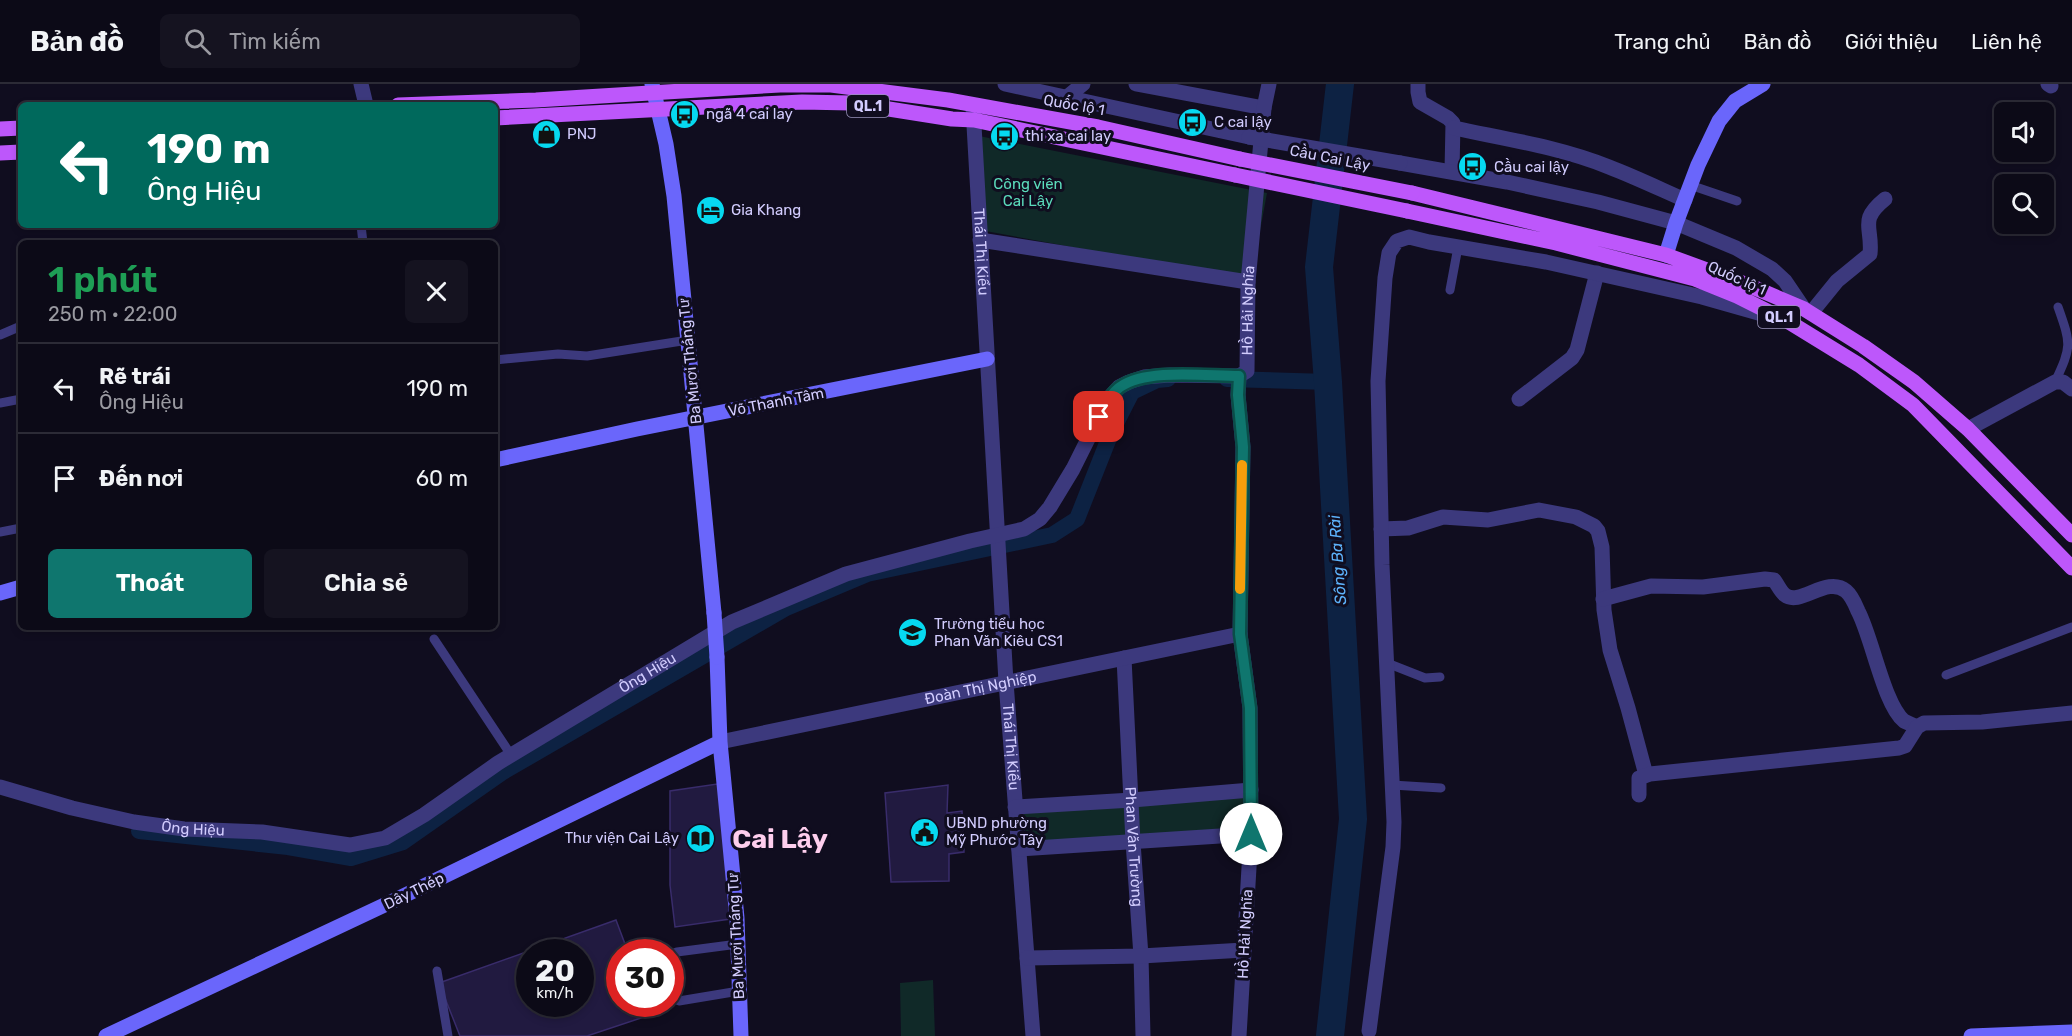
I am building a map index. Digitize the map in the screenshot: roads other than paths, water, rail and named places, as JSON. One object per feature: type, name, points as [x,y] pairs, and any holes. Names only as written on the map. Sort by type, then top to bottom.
[{"type":"main road","name":"Quốc lộ 1","points":[[481,102],[536,100],[653,88],[805,84],[834,85],[948,100],[973,113],[1235,176],[1556,243],[1695,279],[1737,296],[1789,322],[1859,365],[1913,405],[2072,568]]},
{"type":"main road","name":"Quốc lộ 1","points":[[498,118],[802,102],[851,103],[952,119],[973,113],[1098,127],[1240,159]]},
{"type":"main road","points":[[0,129],[18,128]]},
{"type":"main road","points":[[0,153],[18,152]]},
{"type":"main road","name":"Cầu Cai Lậy","points":[[1240,159],[1412,193]]},
{"type":"main road","name":"Quốc lộ 1","points":[[1412,193],[1666,255],[1748,285],[1808,311],[1914,382],[1968,429],[2072,535]]},
{"type":"street","points":[[362,84],[365,102]]},
{"type":"street","name":"Cầu Cai Lậy","points":[[1005,84],[1249,137],[1452,171],[1598,202],[1676,223],[1736,248],[1772,269],[1785,281],[1808,311]]},
{"type":"street","points":[[1067,97],[1083,84]]},
{"type":"street","points":[[1136,84],[1264,108]]},
{"type":"street","name":"Hồ Hải Nghĩa","points":[[1239,1036],[1251,834],[1251,790],[1250,708],[1240,634],[1243,447],[1238,395],[1239,376],[1247,371],[1248,282],[1264,108],[1269,84]]},
{"type":"street","points":[[1419,84],[1420,102],[1453,123],[1452,171]]},
{"type":"street","points":[[1666,255],[1698,165],[1726,111],[1735,102],[1763,84]]},
{"type":"street","name":"Ba Mươi Tháng Tư","points":[[653,88],[666,144],[674,196],[696,418],[714,613],[720,742],[738,944],[741,1036]]},
{"type":"street","name":"Thái Thị Kiểu","points":[[973,113],[1006,682],[1033,1036]]},
{"type":"street","points":[[1454,128],[1587,160],[1609,167],[1685,200]]},
{"type":"street","points":[[1808,311],[1837,281],[1870,255],[1868,217],[1873,208],[1885,199]]},
{"type":"street","points":[[1369,1034],[1393,847],[1394,822],[1381,529],[1378,381],[1385,278],[1389,253],[1397,241],[1409,237],[1597,273],[1702,297],[1789,322]]},
{"type":"street","points":[[980,240],[1248,282]]},
{"type":"street","points":[[1518,399],[1572,358],[1577,350],[1597,273]]},
{"type":"street","name":"Võ Thanh Tâm","points":[[498,459],[987,359]]},
{"type":"street","name":"Ông Hiệu","points":[[0,786],[72,808],[134,822],[184,829],[262,832],[350,844],[372,842],[394,833],[424,815],[511,755],[732,622],[846,574],[997,538],[1024,529],[1040,519],[1050,507],[1073,469],[1108,399],[1119,387],[1144,377],[1239,376]]},
{"type":"street","points":[[1968,429],[2055,382],[2063,382],[2072,389]]},
{"type":"street","points":[[1381,529],[1408,528],[1443,517],[1488,520],[1539,510],[1576,517],[1589,522],[1598,531],[1603,565],[1603,599],[1610,650],[1646,776]]},
{"type":"street","points":[[1603,599],[1651,586],[1702,587],[1765,579],[1774,580],[1789,597],[1833,586],[1839,587],[1848,593],[1865,625],[1892,705],[1904,720],[1917,727]]},
{"type":"street","points":[[0,593],[18,588]]},
{"type":"street","name":"Đoàn Thị Nghiệp","points":[[720,742],[1240,634]]},
{"type":"street","name":"Phan Văn Trường","points":[[1124,658],[1141,956],[1143,1036]]},
{"type":"street","points":[[1639,795],[1639,778],[1646,776],[1905,747],[1917,727],[1930,722],[1982,722],[2072,713]]},
{"type":"street","name":"Dây Thép","points":[[106,1036],[393,901],[720,742]]},
{"type":"street","points":[[1015,807],[1251,790]]},
{"type":"street","points":[[1018,849],[1251,834]]},
{"type":"street","points":[[1027,958],[1141,956],[1244,950]]},
{"type":"street","points":[[1971,1036],[2072,1032]]},
{"type":"lane","points":[[1690,185],[1737,201]]},
{"type":"lane","points":[[1450,290],[1458,247]]},
{"type":"lane","points":[[2055,382],[2068,354],[2070,344],[2058,307]]},
{"type":"lane","points":[[0,335],[18,327]]},
{"type":"lane","points":[[498,360],[558,354],[587,356],[688,339]]},
{"type":"lane","points":[[0,403],[18,400]]},
{"type":"lane","points":[[0,532],[18,529]]},
{"type":"lane","points":[[1946,675],[2072,627]]},
{"type":"lane","points":[[434,639],[511,755]]},
{"type":"lane","points":[[1387,663],[1425,678],[1440,677]]},
{"type":"lane","points":[[1392,785],[1441,788]]},
{"type":"lane","points":[[684,951],[738,944]]},
{"type":"lane","points":[[437,971],[448,1036]]},
{"type":"lane","points":[[684,1000],[740,992]]},
{"type":"waterway","name":"Sông Ba Rài","points":[[1330,1036],[1353,819],[1328,382],[1319,267],[1340,84]]},
{"type":"waterway","points":[[139,831],[288,847],[351,858],[403,842],[503,772],[786,608],[867,574],[1052,535],[1077,519],[1111,433],[1132,392],[1157,380],[1168,379]]},
{"type":"waterway","points":[[1227,379],[1328,382]]},
{"type":"place","name":"ngã 4 cai lay","points":[[685,114]]},
{"type":"place","name":"C cai lậy","points":[[1193,122]]},
{"type":"place","name":"PNJ","points":[[546,134]]},
{"type":"place","name":"thi xa cai lay","points":[[1004,136]]},
{"type":"place","name":"Cầu cai lậy","points":[[1473,167]]},
{"type":"place","name":"Gia Khang","points":[[710,210]]},
{"type":"place","name":"Trường tiểu học Phan Văn Kiêu CS1","points":[[913,633]]},
{"type":"place","name":"UBND phường Mỹ Phước Tây","points":[[925,832]]},
{"type":"place","name":"Thư viện Cai Lậy","points":[[700,838]]},
{"type":"district","name":"Cai Lậy","points":[[780,839]]},
{"type":"park label","name":"Công viên Cai Lậy","points":[[1028,192]]}]
